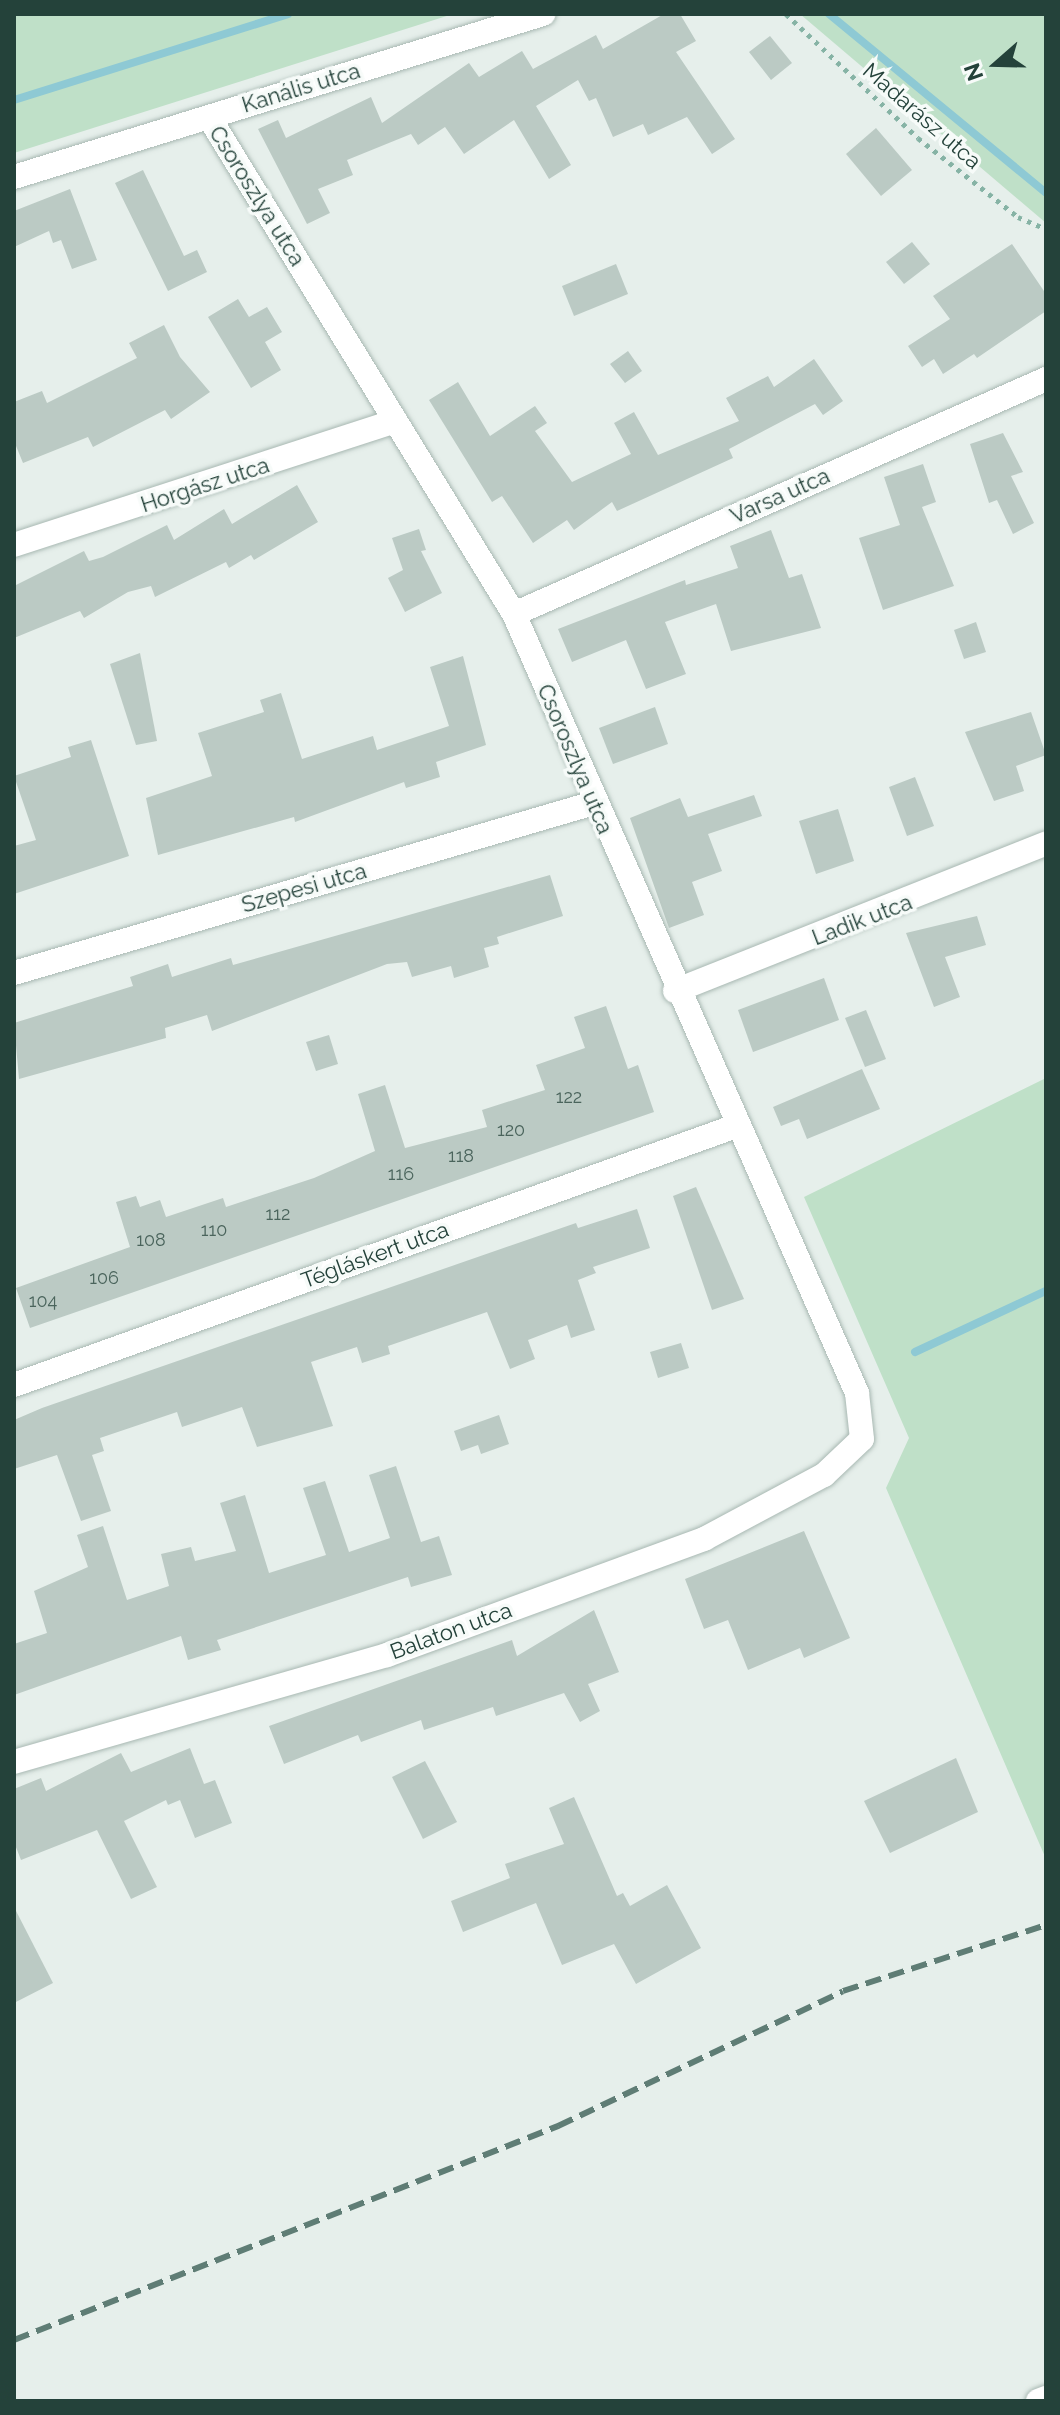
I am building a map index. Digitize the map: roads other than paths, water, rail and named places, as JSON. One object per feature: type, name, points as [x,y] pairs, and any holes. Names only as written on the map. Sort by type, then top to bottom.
[{"type":"street","name":"Kanális utca","points":[[14,177],[543,14]]},
{"type":"street","name":"Csoroszlya utca","points":[[209,117],[514,614],[675,991],[857,1393],[862,1439]]},
{"type":"street","name":"Varsa utca","points":[[514,614],[1046,379]]},
{"type":"street","name":"Horgász utca","points":[[14,545],[395,421]]},
{"type":"street","name":"Szepesi utca","points":[[14,973],[594,803]]},
{"type":"street","name":"Ladik utca","points":[[675,991],[1046,843]]},
{"type":"street","name":"Tégláskert utca","points":[[14,1385],[736,1126]]},
{"type":"street","name":"Balaton utca","points":[[14,1762],[387,1655],[704,1539],[824,1475],[862,1439]]},
{"type":"street","points":[[1038,2401],[1046,2398]]},
{"type":"waterway","points":[[14,100],[288,14]]},
{"type":"waterway","points":[[829,14],[1046,193]]},
{"type":"waterway","points":[[915,1352],[1046,1291]]},
{"type":"railway","points":[[14,2340],[558,2126],[843,1991],[1046,1925]]}]
